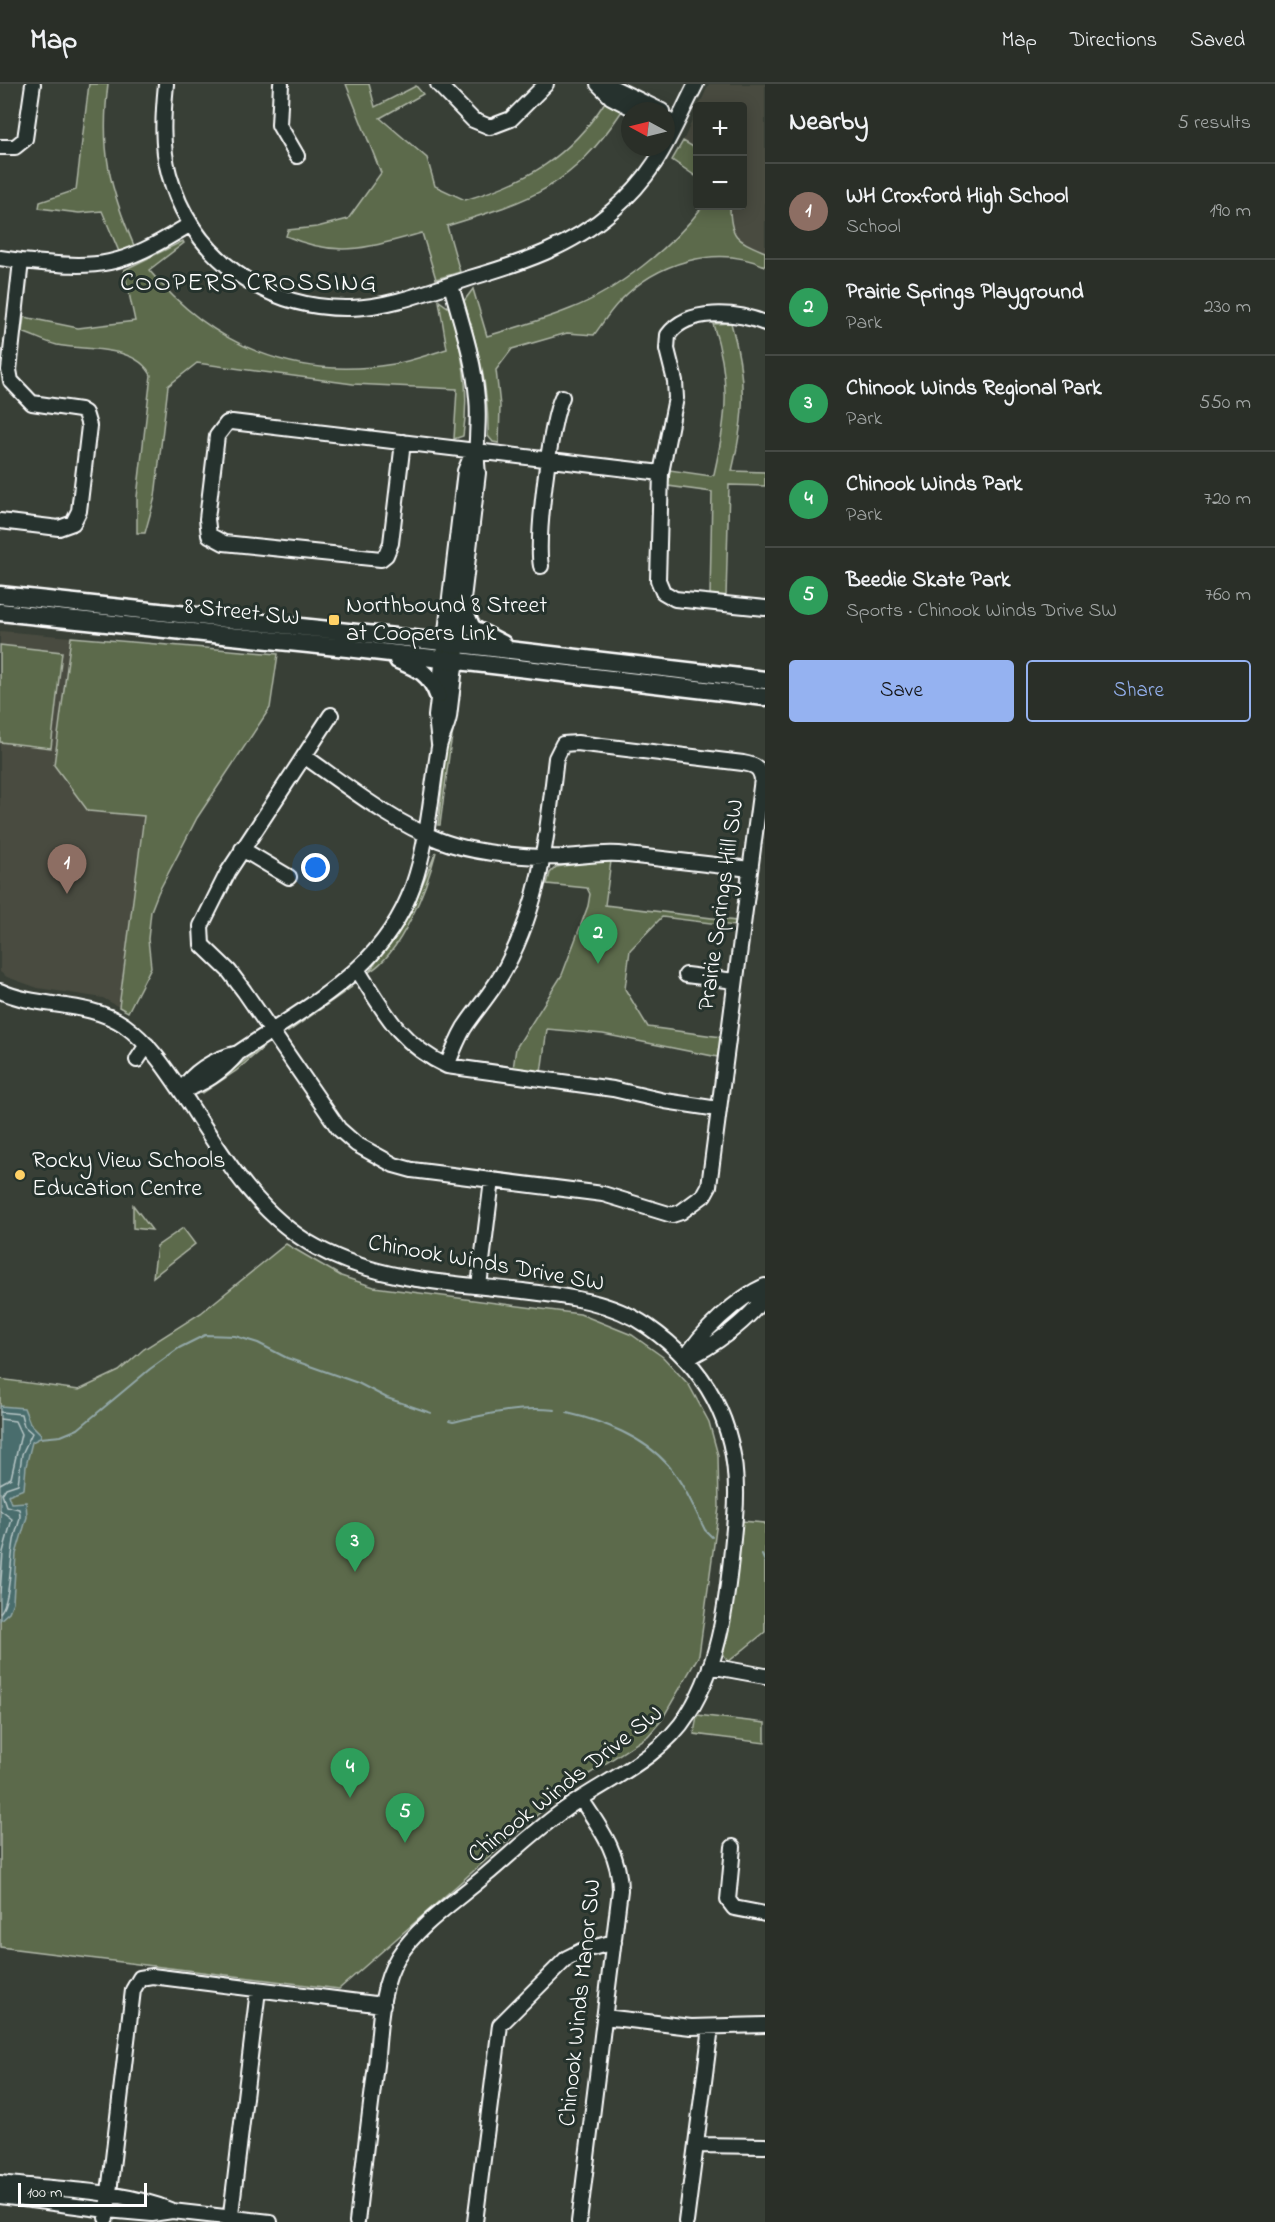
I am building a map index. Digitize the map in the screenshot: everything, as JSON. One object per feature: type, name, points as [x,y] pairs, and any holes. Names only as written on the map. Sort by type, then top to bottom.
[{"type":"main road","name":"8 Street SW","points":[[0,595],[450,651],[765,698]]},
{"type":"main road","points":[[462,606],[472,628],[480,634],[520,651]]},
{"type":"main road","name":"8 Street SW","points":[[0,612],[377,651],[520,651],[765,680]]},
{"type":"main road","points":[[377,651],[427,673],[438,694]]},
{"type":"street","points":[[0,147],[15,147],[25,139],[33,84]]},
{"type":"street","points":[[166,84],[164,149],[168,173],[189,225],[211,251],[248,281],[274,295],[301,303],[354,308],[391,302],[535,257],[588,231],[612,212],[647,176],[654,156]]},
{"type":"street","points":[[281,84],[279,125],[297,156]]},
{"type":"street","points":[[438,84],[472,120],[490,127],[511,119],[546,84]]},
{"type":"street","points":[[598,84],[611,97],[621,102]]},
{"type":"street","points":[[606,84],[639,102]]},
{"type":"street","points":[[675,110],[696,84]]},
{"type":"street","points":[[0,258],[82,267],[116,263],[156,245],[189,225]]},
{"type":"street","points":[[0,521],[59,528],[73,524],[79,511],[89,426],[85,413],[80,410],[32,403],[11,381],[9,370],[21,261]]},
{"type":"street","points":[[439,744],[436,725],[438,694],[462,606],[478,472],[474,450],[478,402],[476,380],[450,285]]},
{"type":"street","points":[[765,323],[742,316],[712,315],[680,324],[668,335],[667,349],[675,381],[675,398],[661,473],[658,580],[663,592],[675,599],[765,608]]},
{"type":"street","points":[[541,566],[539,539],[555,418],[562,397]]},
{"type":"street","points":[[403,442],[391,543],[386,555],[381,559],[224,543],[209,535],[207,519],[217,436],[227,423],[403,442],[474,450],[661,473]]},
{"type":"street","points":[[181,1091],[190,1077],[220,1058],[238,1053],[357,969],[375,951],[400,915],[416,880],[428,835],[439,744],[449,717],[450,651],[465,471],[474,450]]},
{"type":"street","points":[[331,715],[242,849],[201,926],[200,939],[202,945],[229,971],[327,1113],[356,1144],[394,1165],[412,1170],[492,1180],[479,1286]]},
{"type":"street","name":"Prairie Springs Hill SW","points":[[492,1180],[603,1194],[666,1214],[676,1215],[704,1195],[709,1186],[762,779],[756,767],[743,763],[577,743],[563,744],[556,758],[545,857]]},
{"type":"street","points":[[304,756],[396,819],[428,835],[472,849],[545,857],[611,853],[750,869]]},
{"type":"street","points":[[242,849],[289,877]]},
{"type":"street","points":[[447,1066],[464,1029],[496,984],[518,941],[533,904],[545,857]]},
{"type":"street","points":[[357,969],[406,1041],[423,1055],[447,1066],[613,1089],[665,1101],[718,1109]]},
{"type":"street","points":[[686,975],[735,981]]},
{"type":"street","name":"Chinook Winds Drive SW","points":[[0,991],[24,1001],[84,1009],[108,1016],[147,1045],[181,1091],[224,1158],[253,1196],[289,1229],[306,1241],[341,1260],[388,1275],[561,1296],[613,1309],[642,1322],[685,1359],[713,1396],[725,1421],[732,1446],[736,1479],[726,1592],[710,1666],[689,1714],[669,1739],[648,1756],[560,1812],[413,1939],[396,1961],[383,2005],[357,2222]]},
{"type":"street","points":[[138,1060],[147,1045]]},
{"type":"street","points":[[685,1359],[697,1339],[749,1295],[765,1286]]},
{"type":"street","points":[[685,1359],[707,1350],[758,1305],[765,1294]]},
{"type":"street","points":[[710,1666],[765,1676]]},
{"type":"street","name":"Chinook Winds Manor SW","points":[[579,2222],[620,1902],[620,1875],[611,1846],[581,1799]]},
{"type":"street","points":[[733,1847],[728,1900],[734,1908],[765,1914]]},
{"type":"street","points":[[475,2222],[500,2025],[506,2016],[567,1958],[581,1951],[614,1942]]},
{"type":"street","points":[[106,2214],[133,1990],[140,1978],[152,1976],[383,2005]]},
{"type":"street","points":[[231,2219],[258,1990]]},
{"type":"street","points":[[604,2018],[711,2027],[765,2025]]},
{"type":"street","points":[[686,2222],[711,2027]]},
{"type":"street","points":[[696,2145],[765,2146]]},
{"type":"street","points":[[0,2183],[108,2195],[153,2203],[172,2211],[270,2222]]},
{"type":"street","points":[[0,2196],[106,2214],[152,2214],[172,2211]]},
{"type":"shaded area","points":[[709,84],[765,84],[765,252],[739,241],[730,226],[730,210],[747,210],[747,102],[701,102]]},
{"type":"shaded area","points":[[693,119],[693,147],[683,141]]},
{"type":"shaded area","points":[[0,631],[71,637],[54,765],[88,811],[144,816],[119,1007],[103,998],[38,988],[7,977],[0,972]]},
{"type":"green space","points":[[89,84],[108,84],[105,129],[109,168],[119,206],[135,248],[120,254],[102,211],[79,213],[39,208],[40,202],[76,190]]},
{"type":"green space","points":[[346,84],[369,84],[375,107],[416,86],[423,94],[380,118],[427,158],[435,186],[465,200],[508,185],[545,165],[577,138],[605,102],[621,110],[585,158],[547,188],[503,208],[447,226],[460,272],[436,279],[422,233],[386,243],[338,249],[305,243],[286,236],[288,230],[317,227],[348,219],[381,173]]},
{"type":"green space","points":[[683,141],[693,147],[693,174],[672,160]]},
{"type":"green space","points":[[700,210],[730,210],[732,225],[737,236],[742,241],[765,252],[765,266],[727,257],[707,257],[669,267],[651,276],[616,305],[594,335],[567,333],[512,349],[496,370],[500,406],[499,443],[493,442],[488,436],[487,401],[482,368],[464,301],[473,289],[487,336],[518,327],[570,309],[606,291],[643,266]]},
{"type":"green space","points":[[183,241],[184,243],[149,270],[174,297],[228,338],[258,352],[290,362],[323,367],[358,368],[401,363],[447,349],[439,301],[449,308],[464,371],[466,403],[463,436],[454,439],[457,389],[353,384],[197,363],[168,386],[155,497],[145,533],[137,533],[137,497],[151,375],[144,365],[122,353],[57,345],[22,332],[24,317],[78,328],[135,321],[124,270]]},
{"type":"green space","points":[[731,323],[742,379],[742,415],[732,471],[765,472],[765,486],[729,485],[726,598],[710,596],[712,492],[668,486],[670,470],[711,476],[714,474],[722,434],[725,381],[713,324]]},
{"type":"green space","points":[[71,637],[278,654],[270,708],[197,818],[158,893],[151,911],[148,939],[151,967],[128,1012],[119,1007],[144,816],[88,811],[54,765]]},
{"type":"green space","points":[[0,645],[62,652],[51,748],[0,742]]},
{"type":"green space","points":[[462,681],[440,825],[438,825],[447,744]]},
{"type":"green space","points":[[436,852],[419,901],[402,935],[392,951],[369,972],[409,916]]},
{"type":"green space","points":[[611,861],[605,905],[736,921],[735,926],[662,917],[630,950],[625,989],[648,1027],[721,1037],[718,1057],[603,1034],[547,1029],[541,1073],[513,1069],[516,1048],[562,975],[588,906],[590,894],[587,888],[547,884],[550,873],[556,867]]},
{"type":"green space","points":[[352,987],[288,1032],[287,1031],[345,990]]},
{"type":"green space","points":[[264,1047],[236,1071],[201,1094],[260,1049]]},
{"type":"green space","points":[[133,1205],[152,1230],[133,1228]]},
{"type":"green space","points":[[183,1228],[195,1244],[153,1277],[157,1246]]},
{"type":"green space","points":[[286,1244],[341,1276],[374,1287],[580,1314],[632,1335],[663,1357],[689,1385],[709,1422],[718,1455],[719,1507],[699,1655],[661,1721],[648,1736],[569,1787],[339,1989],[0,1947],[0,1379],[79,1390],[119,1371],[144,1349],[201,1313]]},
{"type":"green space","points":[[741,1521],[765,1523],[765,1632],[728,1662],[723,1653]]},
{"type":"green space","points":[[697,1715],[765,1723],[765,1743],[694,1734]]},
{"type":"water","points":[[0,1406],[24,1408],[30,1423],[41,1434],[40,1438],[32,1442],[26,1466],[24,1489],[8,1495],[11,1503],[26,1502],[27,1517],[16,1554],[13,1602],[9,1612],[0,1620]]},
{"type":"waterway","points":[[40,1438],[61,1436],[78,1429],[150,1369],[179,1348],[205,1335],[235,1336],[258,1343],[287,1358],[358,1383],[387,1398],[431,1413]]},
{"type":"waterway","points":[[449,1421],[516,1410],[555,1410]]},
{"type":"waterway","points":[[567,1413],[622,1432],[635,1438],[658,1455],[679,1480],[705,1530],[712,1537]]},
{"type":"waterway","points":[[762,1555],[765,1562]]},
{"type":"place","name":"Northbound 8 Street at Coopers Link","points":[[334,620]]},
{"type":"place","name":"WH Croxford High School","points":[[67,894]]},
{"type":"place","name":"Prairie Springs Playground","points":[[598,964]]},
{"type":"place","name":"Rocky View Schools Education Centre","points":[[20,1175]]},
{"type":"place","name":"Chinook Winds Regional Park","points":[[355,1572]]},
{"type":"place","name":"Chinook Winds Park","points":[[350,1798]]},
{"type":"place","name":"Beedie Skate Park","points":[[405,1843]]},
{"type":"district","name":"COOPERS CROSSING","points":[[249,284]]}]
